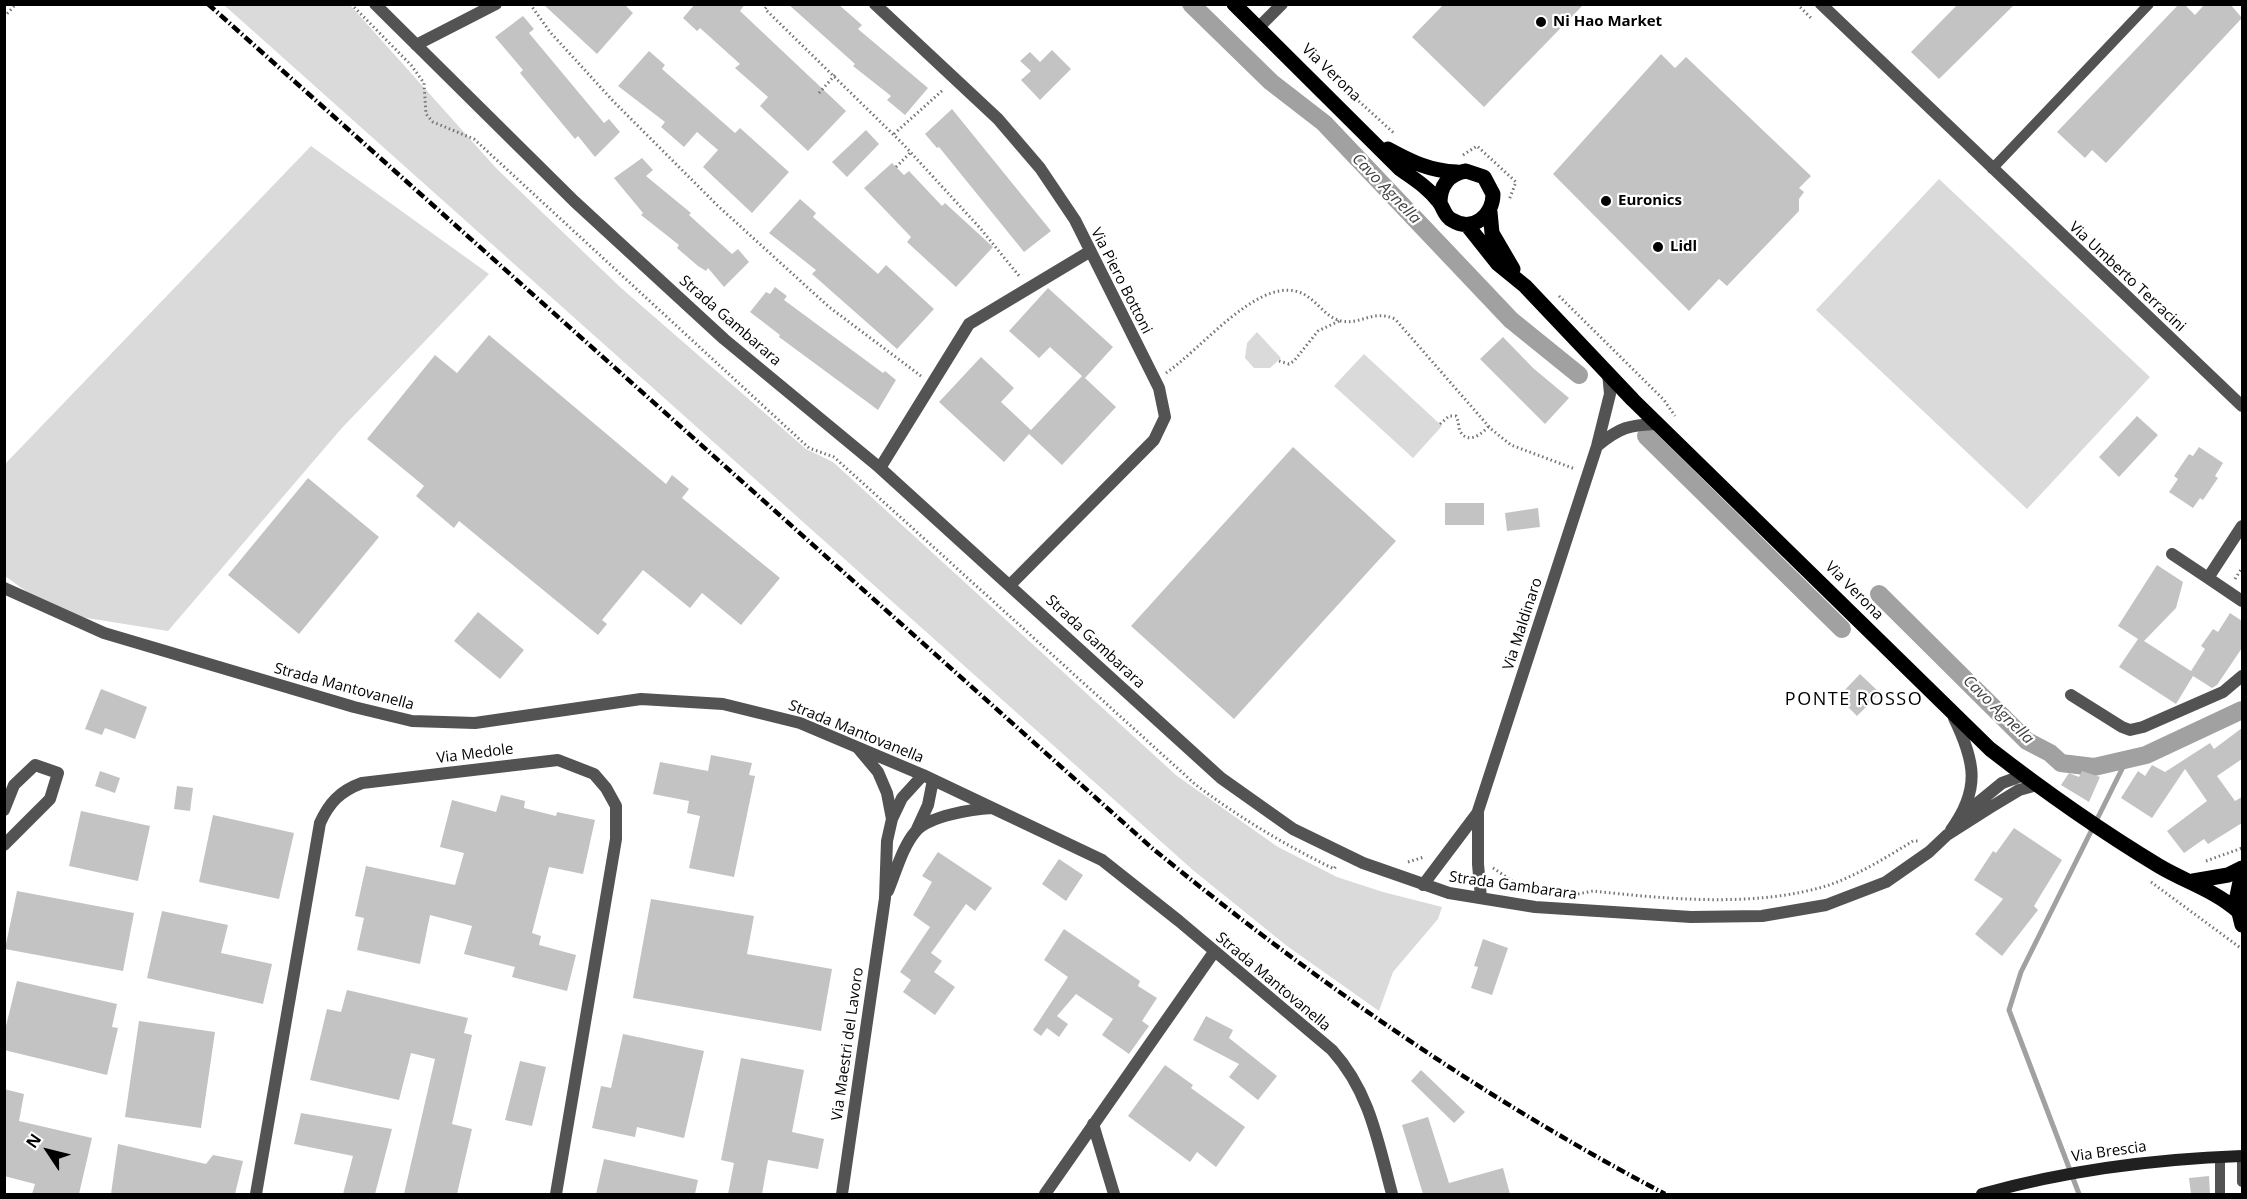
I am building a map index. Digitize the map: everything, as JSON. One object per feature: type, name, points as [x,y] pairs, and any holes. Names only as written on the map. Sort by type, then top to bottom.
[{"type":"main road","name":"Via Verona","points":[[1234,4],[1378,144],[1400,169],[1422,184],[1440,203],[1447,216],[1467,225],[1498,264],[1525,286],[1658,424],[1954,716],[2037,785],[2158,866],[2220,896],[2240,918]]},
{"type":"main road","name":"Via Verona","points":[[1378,144],[1418,166],[1437,171],[1474,172],[1484,177],[1493,194],[1490,212],[1492,233],[1502,253],[1525,286]]},
{"type":"main road","points":[[1440,203],[1443,185],[1457,172]]},
{"type":"main road","points":[[1467,225],[1476,223],[1490,212]]},
{"type":"main road","points":[[2190,881],[2228,875],[2242,870]]},
{"type":"main road","points":[[2240,918],[2237,890],[2242,870]]},
{"type":"main road","name":"Via Brescia","points":[[1982,1194],[2048,1176],[2166,1159],[2242,1156]]},
{"type":"street","name":"Strada Gambarara","points":[[375,4],[574,201],[715,331],[880,468],[1011,584],[1221,778],[1293,829],[1344,854],[1449,893],[1535,907],[1691,917],[1762,916],[1826,905],[1886,882],[1933,848],[1959,819],[1970,796],[1973,766],[1967,743],[1954,716]]},
{"type":"street","points":[[416,45],[496,4]]},
{"type":"street","name":"Via Piero Bottoni","points":[[875,4],[998,119],[1040,168],[1075,220],[1155,381],[1165,417],[1154,440],[1011,584]]},
{"type":"street","points":[[1258,28],[1282,4]]},
{"type":"street","name":"Via Umberto Terracini","points":[[1821,4],[2242,406]]},
{"type":"street","points":[[880,468],[969,324],[1089,252]]},
{"type":"street","name":"Via Maldinaro","points":[[1423,885],[1448,855],[1478,811],[1597,446],[1610,394],[1608,373]]},
{"type":"street","points":[[1597,446],[1614,432],[1628,425],[1658,424]]},
{"type":"street","points":[[2208,578],[2242,526]]},
{"type":"street","points":[[2172,554],[2242,601]]},
{"type":"street","name":"Strada Mantovanella","points":[[4,588],[104,633],[332,701],[412,721],[475,723],[641,699],[684,700],[761,711],[854,744],[1102,860],[1332,1050],[1347,1066],[1359,1086],[1392,1194]]},
{"type":"street","points":[[2072,695],[2130,730],[2143,727],[2223,692],[2242,676]]},
{"type":"street","points":[[854,744],[878,772],[887,793],[892,819]]},
{"type":"street","name":"Via Medole","points":[[256,1194],[320,823],[327,808],[338,795],[362,783],[558,760],[594,774],[606,788],[616,807],[616,839],[556,1194]]},
{"type":"street","points":[[4,810],[14,785],[35,765],[58,773],[50,799],[4,845]]},
{"type":"street","name":"Strada Gambarara","points":[[1959,819],[2002,783],[2024,775]]},
{"type":"street","points":[[885,898],[887,841],[892,819],[902,798],[928,777]]},
{"type":"street","points":[[885,898],[906,847],[928,805],[928,777]]},
{"type":"street","name":"Strada Gambarara","points":[[1947,835],[2019,790],[2037,785]]},
{"type":"street","points":[[917,829],[964,810],[993,808]]},
{"type":"street","name":"Via Maldinaro","points":[[1478,811],[1478,864],[1481,898]]},
{"type":"street","name":"Via Maestri del Lavoro","points":[[842,1194],[885,898]]},
{"type":"street","points":[[1045,1194],[1214,952]]},
{"type":"street","points":[[1093,1124],[1114,1194]]},
{"type":"lane","points":[[1992,169],[2150,4]]},
{"type":"lane","points":[[2220,1182],[2242,1181],[2242,1156]]},
{"type":"lane","points":[[2220,1157],[2220,1194]]},
{"type":"path","points":[[4,17],[16,4]]},
{"type":"path","points":[[351,4],[411,65],[424,83],[426,114],[433,122],[474,139],[808,448],[834,457],[1196,785],[1239,817],[1334,869],[1344,854]]},
{"type":"path","points":[[530,4],[550,32],[614,102],[718,206],[829,307],[916,373]]},
{"type":"path","points":[[769,4],[765,9],[835,75],[911,152],[980,228],[1027,289]]},
{"type":"path","points":[[819,93],[835,75]]},
{"type":"path","points":[[894,134],[955,79]]},
{"type":"path","points":[[1339,83],[1401,139]]},
{"type":"path","points":[[1453,157],[1462,155],[1477,146]]},
{"type":"path","points":[[896,167],[911,152]]},
{"type":"path","points":[[1155,381],[1250,304],[1271,291],[1283,289],[1298,291],[1309,296],[1340,321]]},
{"type":"path","points":[[1279,361],[1289,364],[1294,361],[1318,331],[1340,321],[1354,322],[1383,314],[1395,319],[1489,426],[1511,445],[1588,473]]},
{"type":"path","points":[[1440,424],[1449,416],[1456,416],[1460,431],[1465,436],[1473,438],[1479,437],[1489,426]]},
{"type":"path","points":[[1570,897],[1593,891],[1693,898],[1781,896],[1829,885],[1868,867],[1913,840],[1933,848]]},
{"type":"path","points":[[1400,862],[1408,862],[1435,851],[1448,855]]},
{"type":"path","points":[[1478,864],[1499,870],[1509,880],[1528,890]]},
{"type":"path","points":[[2150,881],[2242,949]]},
{"type":"shaded area","points":[[224,5],[350,5],[496,168],[620,287],[806,449],[833,462],[1177,776],[1278,847],[1337,877],[1442,907],[1438,919],[1393,972],[1379,1011],[1287,946],[1194,871]]},
{"type":"shaded area","points":[[311,146],[489,274],[341,429],[168,631],[56,613],[5,576],[5,464]]},
{"type":"shaded area","points":[[1939,179],[2150,377],[2027,509],[1816,310]]},
{"type":"shaded area","points":[[1257,332],[1281,358],[1270,368],[1254,368],[1245,358],[1247,343]]},
{"type":"shaded area","points":[[1364,354],[1442,426],[1413,458],[1334,386]]},
{"type":"building","points":[[543,4],[624,4],[633,13],[597,54]]},
{"type":"building","points":[[695,4],[745,4],[740,11],[846,111],[808,151],[760,106],[768,97],[735,68],[740,64],[700,28],[697,31],[683,18]]},
{"type":"building","points":[[788,4],[838,4],[862,25],[858,29],[928,88],[905,115],[887,100],[891,96],[853,66],[855,64]]},
{"type":"building","points":[[1444,4],[1584,4],[1484,107],[1412,37]]},
{"type":"building","points":[[1958,4],[2015,4],[1939,79],[1911,52]]},
{"type":"building","points":[[2179,4],[2184,4],[2195,15],[2205,4],[2230,4],[2242,18],[2106,163],[2092,150],[2085,158],[2057,132]]},
{"type":"building","points":[[523,16],[534,29],[529,33],[604,123],[609,119],[620,132],[595,157],[578,136],[575,139],[520,73],[523,70],[495,37]]},
{"type":"building","points":[[1052,50],[1071,69],[1040,100],[1021,80],[1031,71],[1020,61],[1030,52],[1040,62]]},
{"type":"building","points":[[649,51],[665,65],[662,69],[735,133],[740,128],[789,172],[752,213],[703,167],[718,150],[697,132],[684,147],[661,127],[665,122],[618,86]]},
{"type":"building","points":[[1661,54],[1675,68],[1686,57],[1811,176],[1799,188],[1804,192],[1799,199],[1799,211],[1727,286],[1719,279],[1689,311],[1553,174]]},
{"type":"building","points":[[952,109],[1051,231],[1024,252],[939,147],[937,148],[925,134]]},
{"type":"building","points":[[866,130],[879,144],[847,177],[832,162]]},
{"type":"building","points":[[642,158],[653,170],[646,176],[691,213],[689,215],[732,254],[738,249],[749,262],[724,287],[708,268],[706,271],[698,266],[677,248],[679,245],[641,215],[643,213],[614,178]]},
{"type":"building","points":[[892,163],[904,175],[909,171],[942,206],[945,203],[993,247],[956,287],[907,242],[911,237],[864,188]]},
{"type":"building","points":[[800,199],[816,213],[813,217],[878,274],[886,265],[934,309],[897,349],[812,274],[816,270],[769,233]]},
{"type":"building","points":[[775,287],[787,296],[784,300],[883,373],[885,371],[896,380],[878,410],[779,337],[780,335],[750,312],[766,292],[770,294]]},
{"type":"building","points":[[1048,288],[1113,347],[1085,378],[1116,407],[1062,465],[1029,434],[1004,462],[939,402],[981,357],[1014,388],[1001,402],[1031,430],[1082,376],[1050,347],[1039,358],[1009,331]]},
{"type":"building","points":[[489,335],[666,484],[672,475],[689,489],[682,498],[780,578],[741,625],[702,593],[690,608],[643,570],[602,620],[607,624],[598,635],[459,521],[454,528],[416,496],[424,486],[367,439],[435,355],[457,373]]},
{"type":"building","points":[[1503,337],[1533,368],[1569,398],[1545,424],[1480,359]]},
{"type":"building","points":[[2137,416],[2158,435],[2119,477],[2099,457]]},
{"type":"building","points":[[1293,447],[1396,541],[1234,719],[1131,626]]},
{"type":"building","points":[[2199,447],[2223,463],[2215,476],[2218,478],[2203,500],[2200,498],[2193,508],[2169,492],[2178,479],[2174,476],[2189,454],[2193,456]]},
{"type":"building","points":[[308,478],[379,537],[299,634],[228,575]]},
{"type":"building","points":[[1445,503],[1484,503],[1484,525],[1445,525]]},
{"type":"building","points":[[1538,508],[1540,527],[1507,531],[1505,513]]},
{"type":"building","points":[[2157,565],[2183,582],[2176,608],[2144,641],[2191,671],[2205,649],[2201,646],[2213,629],[2218,632],[2230,613],[2242,621],[2242,648],[2217,685],[2212,688],[2193,676],[2176,704],[2119,667],[2138,639],[2118,626]]},
{"type":"building","points":[[478,612],[524,650],[500,679],[454,641]]},
{"type":"building","points":[[1860,674],[1880,693],[1857,716],[1838,697]]},
{"type":"building","points":[[101,689],[147,707],[135,739],[105,728],[102,735],[85,729]]},
{"type":"building","points":[[2242,728],[2242,759],[2217,776],[2235,801],[2242,797],[2242,823],[2208,844],[2204,839],[2184,853],[2167,831],[2207,801],[2185,769],[2152,818],[2121,798],[2138,771],[2145,776],[2152,765],[2165,772],[2210,743],[2214,749]]},
{"type":"building","points":[[711,755],[752,763],[749,775],[755,776],[734,877],[689,868],[700,816],[687,813],[689,801],[653,794],[660,762],[708,771]]},
{"type":"building","points":[[100,771],[120,778],[115,793],[95,786]]},
{"type":"building","points":[[2082,771],[2100,777],[2089,802],[2061,785],[2069,773],[2079,777]]},
{"type":"building","points":[[177,786],[193,788],[190,811],[174,809]]},
{"type":"building","points":[[501,795],[525,801],[524,808],[556,816],[557,812],[595,820],[583,874],[549,867],[532,933],[541,936],[539,945],[576,955],[567,991],[512,977],[515,967],[464,954],[472,926],[430,915],[420,964],[357,950],[364,918],[355,916],[366,866],[455,885],[464,853],[440,847],[452,800],[496,812]]},
{"type":"building","points":[[81,811],[150,826],[138,881],[69,866]]},
{"type":"building","points":[[213,815],[294,833],[279,899],[199,882]]},
{"type":"building","points":[[2014,828],[2062,860],[2034,906],[2038,910],[2002,956],[1975,934],[2003,899],[1974,880],[1993,851],[1996,853]]},
{"type":"building","points":[[938,852],[992,888],[975,911],[966,904],[931,953],[942,961],[934,972],[955,987],[935,1015],[903,992],[911,980],[900,972],[930,927],[913,915],[932,882],[922,876]]},
{"type":"building","points":[[1059,859],[1083,875],[1066,901],[1042,884]]},
{"type":"building","points":[[17,891],[134,913],[123,971],[5,949]]},
{"type":"building","points":[[651,899],[754,916],[747,954],[832,969],[821,1031],[633,998]]},
{"type":"building","points":[[162,911],[228,925],[221,953],[272,964],[263,1004],[147,978]]},
{"type":"building","points":[[1064,929],[1140,981],[1138,986],[1157,998],[1142,1021],[1149,1026],[1129,1054],[1102,1035],[1113,1019],[1076,994],[1057,1016],[1068,1024],[1059,1037],[1047,1028],[1041,1036],[1033,1030],[1068,977],[1044,960]]},
{"type":"building","points":[[1483,939],[1508,948],[1492,995],[1471,988],[1478,967],[1474,966]]},
{"type":"building","points":[[17,981],[117,1004],[112,1027],[118,1028],[107,1075],[4,1050],[4,1034]]},
{"type":"building","points":[[347,990],[468,1018],[464,1033],[472,1035],[452,1124],[472,1129],[457,1194],[404,1194],[435,1059],[411,1053],[399,1100],[310,1080],[327,1009],[341,1012]]},
{"type":"building","points":[[1206,1016],[1233,1030],[1229,1038],[1277,1076],[1258,1100],[1229,1077],[1239,1064],[1193,1040]]},
{"type":"building","points":[[139,1021],[215,1032],[201,1128],[125,1117]]},
{"type":"building","points":[[623,1034],[704,1051],[684,1138],[637,1127],[635,1137],[592,1128],[601,1086],[611,1088]]},
{"type":"building","points":[[741,1058],[804,1070],[792,1132],[824,1139],[818,1169],[768,1160],[762,1194],[728,1194],[734,1163],[721,1160]]},
{"type":"building","points":[[520,1061],[546,1067],[532,1126],[505,1120]]},
{"type":"building","points":[[1165,1065],[1193,1085],[1191,1088],[1245,1127],[1216,1167],[1197,1152],[1190,1162],[1128,1116]]},
{"type":"building","points":[[1421,1070],[1465,1112],[1454,1123],[1411,1081]]},
{"type":"building","points":[[4,1089],[24,1094],[19,1121],[92,1138],[79,1194],[32,1194],[35,1184],[4,1176]]},
{"type":"building","points":[[301,1113],[392,1129],[375,1194],[343,1194],[353,1156],[294,1144]]},
{"type":"building","points":[[1428,1117],[1449,1183],[1503,1168],[1510,1194],[1423,1194],[1402,1125]]},
{"type":"building","points":[[118,1144],[206,1164],[213,1155],[243,1161],[235,1194],[111,1194]]},
{"type":"building","points":[[604,1159],[698,1180],[695,1194],[596,1194]]},
{"type":"building","points":[[2209,1176],[2210,1194],[2191,1194],[2189,1178]]},
{"type":"waterway","name":"Cavo Agnella","points":[[1191,4],[1271,82],[1324,123],[1511,320],[1579,375]]},
{"type":"waterway","name":"Cavo Agnella","points":[[1646,436],[1842,629]]},
{"type":"waterway","name":"Cavo Agnella","points":[[1879,594],[2027,741],[2050,753],[2061,763],[2094,767],[2146,755],[2242,710]]},
{"type":"waterway","points":[[2079,1194],[2009,1010],[2021,972],[2127,759]]},
{"type":"railway","points":[[208,4],[1152,848],[1274,944],[1400,1034],[1530,1118],[1665,1194]]},
{"type":"place","name":"Ni Hao Market","points":[[1541,22]]},
{"type":"place","name":"Euronics","points":[[1606,201]]},
{"type":"place","name":"Lidl","points":[[1658,247]]},
{"type":"district","name":"PONTE ROSSO","points":[[1854,700]]}]
